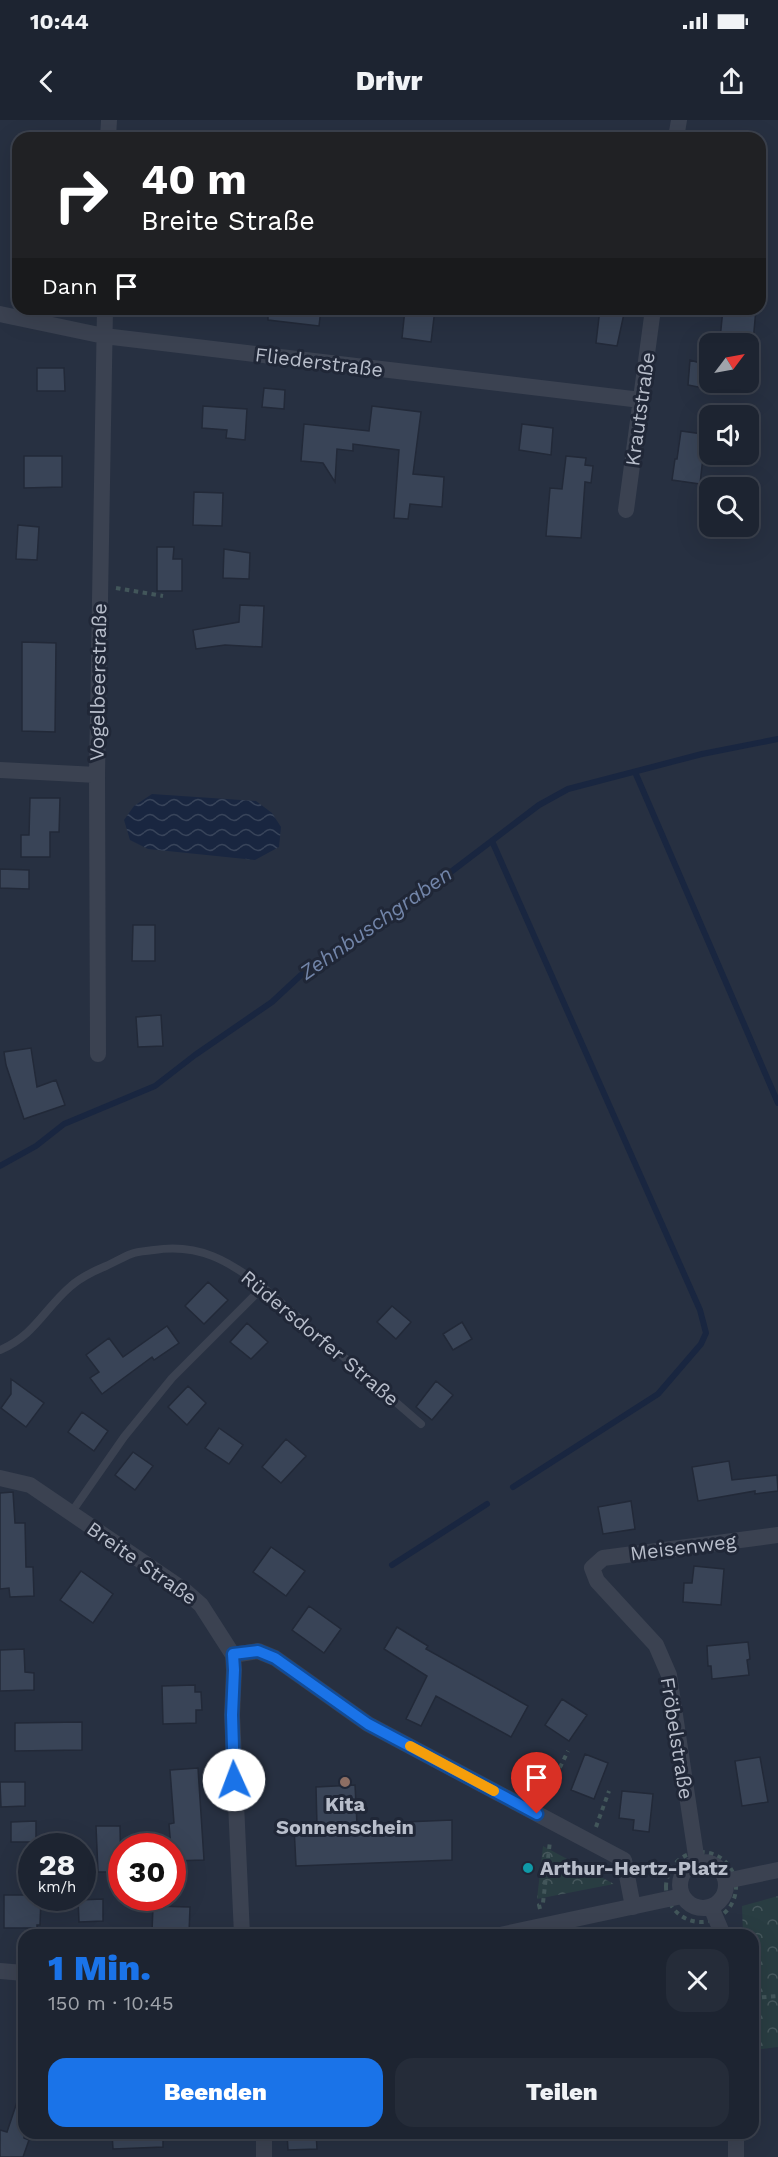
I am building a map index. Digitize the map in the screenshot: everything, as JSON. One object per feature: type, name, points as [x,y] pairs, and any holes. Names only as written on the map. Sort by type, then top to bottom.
[{"type":"street","name":"Fliederstraße","points":[[0,314],[105,336],[640,400]]},
{"type":"street","name":"Vogelbeerstraße","points":[[98,1054],[97,775],[105,315]]},
{"type":"street","name":"Krautstraße","points":[[626,510],[652,315]]},
{"type":"street","points":[[0,770],[97,775]]},
{"type":"street","name":"Breite Straße","points":[[0,1478],[30,1485],[184,1590],[201,1605],[233,1654]]},
{"type":"street","name":"Meisenweg","points":[[592,1568],[603,1558],[778,1535]]},
{"type":"street","name":"Fröbelstraße","points":[[592,1568],[597,1581],[656,1645],[669,1675],[696,1857]]},
{"type":"street","points":[[242,1929],[232,1715],[233,1654],[258,1651],[275,1658],[368,1724],[624,1860],[633,1907]]},
{"type":"street","points":[[675,1897],[681,1875],[696,1857],[719,1868],[731,1880]]},
{"type":"street","points":[[731,1880],[778,1870]]},
{"type":"street","points":[[713,1913],[731,1880]]},
{"type":"street","points":[[529,1929],[675,1897],[694,1907],[713,1913],[720,1929]]},
{"type":"street","points":[[0,1971],[18,1972]]},
{"type":"street","points":[[264,2139],[264,2157]]},
{"type":"street","points":[[736,2139],[736,2157]]},
{"type":"lane","name":"Rüdersdorfer Straße","points":[[0,1350],[14,1344],[39,1323],[72,1285],[132,1253],[171,1247],[205,1252],[237,1267],[263,1287],[421,1424]]},
{"type":"lane","name":"Breite Straße","points":[[71,1513],[124,1437],[172,1378],[263,1287]]},
{"type":"path","points":[[100,586],[163,596]]},
{"type":"path","points":[[537,1814],[568,1751]]},
{"type":"path","points":[[590,1842],[609,1791]]},
{"type":"path","points":[[543,1926],[539,1905],[543,1903],[553,1822]]},
{"type":"path","points":[[707,1852],[719,1856],[728,1863],[731,1880],[737,1886],[735,1898],[729,1909],[713,1913],[698,1922],[678,1914],[675,1897],[666,1885],[674,1864],[683,1856],[696,1857],[707,1852]]},
{"type":"path","points":[[759,1998],[778,1996]]},
{"type":"green space","points":[[543,1846],[614,1884],[537,1899]]},
{"type":"green space","points":[[778,1896],[778,2047],[759,2049],[759,1929],[743,1929],[742,1906]]},
{"type":"water","points":[[152,794],[256,801],[272,813],[281,827],[279,847],[255,860],[148,849],[130,840],[124,820],[134,806]]},
{"type":"building","points":[[268,315],[320,315],[319,326],[268,320]]},
{"type":"building","points":[[404,315],[434,315],[431,342],[402,338]]},
{"type":"building","points":[[599,315],[624,315],[617,346],[596,343]]},
{"type":"building","points":[[722,315],[755,315],[754,333],[721,333]]},
{"type":"building","points":[[690,360],[699,363],[699,387],[688,385]]},
{"type":"building","points":[[37,368],[64,368],[65,391],[37,391]]},
{"type":"building","points":[[264,388],[285,390],[284,409],[262,407]]},
{"type":"building","points":[[203,406],[247,409],[245,440],[226,438],[227,430],[202,428]]},
{"type":"building","points":[[372,406],[421,412],[413,474],[444,477],[442,507],[410,504],[408,519],[394,518],[399,450],[353,444],[353,451],[337,449],[335,482],[323,463],[301,461],[304,424],[369,431]]},
{"type":"building","points":[[522,424],[553,428],[551,455],[519,450]]},
{"type":"building","points":[[681,431],[699,433],[699,465],[702,465],[699,484],[672,480],[675,459],[677,459]]},
{"type":"building","points":[[24,456],[62,456],[62,487],[24,488]]},
{"type":"building","points":[[566,456],[586,458],[585,465],[593,466],[591,483],[585,482],[581,538],[546,536],[550,488],[562,489]]},
{"type":"building","points":[[194,492],[223,493],[222,526],[193,525]]},
{"type":"building","points":[[18,525],[39,527],[37,560],[16,559]]},
{"type":"building","points":[[157,547],[174,547],[173,559],[182,559],[182,591],[157,591]]},
{"type":"building","points":[[224,549],[250,553],[249,579],[223,578]]},
{"type":"building","points":[[240,605],[264,606],[262,647],[225,645],[196,649],[193,630],[239,622]]},
{"type":"building","points":[[22,642],[56,643],[55,732],[22,731]]},
{"type":"building","points":[[30,798],[60,798],[59,832],[50,832],[50,857],[21,857],[21,835],[29,835]]},
{"type":"building","points":[[0,869],[29,870],[29,889],[0,888]]},
{"type":"building","points":[[133,925],[155,925],[155,961],[132,961]]},
{"type":"building","points":[[161,1015],[163,1046],[138,1047],[136,1017]]},
{"type":"building","points":[[31,1048],[37,1087],[56,1080],[65,1105],[24,1119],[6,1065],[4,1052]]},
{"type":"building","points":[[208,1282],[228,1300],[204,1324],[185,1306]]},
{"type":"building","points":[[392,1306],[411,1322],[396,1339],[377,1322]]},
{"type":"building","points":[[462,1322],[472,1339],[453,1350],[443,1334]]},
{"type":"building","points":[[247,1323],[268,1342],[251,1359],[230,1342]]},
{"type":"building","points":[[167,1326],[179,1343],[154,1360],[152,1357],[102,1394],[90,1378],[99,1372],[86,1355],[109,1338],[123,1357]]},
{"type":"building","points":[[11,1379],[44,1403],[26,1427],[1,1408],[11,1394]]},
{"type":"building","points":[[436,1381],[453,1395],[432,1420],[416,1407]]},
{"type":"building","points":[[188,1386],[206,1403],[187,1425],[168,1407]]},
{"type":"building","points":[[82,1412],[108,1431],[94,1451],[68,1432]]},
{"type":"building","points":[[219,1428],[243,1445],[229,1464],[205,1448]]},
{"type":"building","points":[[286,1439],[306,1456],[281,1483],[262,1467]]},
{"type":"building","points":[[133,1452],[153,1466],[135,1490],[115,1475]]},
{"type":"building","points":[[729,1461],[732,1480],[777,1475],[778,1491],[755,1494],[755,1491],[698,1501],[692,1467]]},
{"type":"building","points":[[13,1492],[15,1523],[25,1523],[26,1567],[33,1567],[34,1596],[10,1597],[9,1588],[0,1589],[0,1493]]},
{"type":"building","points":[[631,1501],[635,1529],[603,1534],[598,1507]]},
{"type":"building","points":[[271,1547],[305,1571],[286,1596],[253,1572]]},
{"type":"building","points":[[694,1566],[724,1569],[721,1605],[683,1602],[684,1583],[692,1583]]},
{"type":"building","points":[[81,1571],[113,1594],[93,1623],[60,1600]]},
{"type":"building","points":[[309,1606],[341,1629],[324,1653],[292,1630]]},
{"type":"building","points":[[397,1627],[428,1646],[426,1649],[528,1706],[511,1737],[436,1696],[421,1726],[406,1719],[427,1676],[384,1649]]},
{"type":"building","points":[[748,1642],[749,1675],[712,1679],[711,1666],[708,1666],[707,1646]]},
{"type":"building","points":[[24,1649],[25,1672],[34,1673],[34,1690],[0,1691],[0,1650]]},
{"type":"building","points":[[195,1685],[195,1692],[201,1692],[202,1710],[196,1710],[196,1723],[163,1724],[162,1686]]},
{"type":"building","points":[[562,1699],[587,1715],[569,1741],[545,1725]]},
{"type":"building","points":[[82,1722],[82,1750],[15,1751],[15,1723]]},
{"type":"building","points":[[585,1754],[608,1763],[594,1799],[571,1790]]},
{"type":"building","points":[[760,1757],[768,1802],[742,1806],[735,1761]]},
{"type":"building","points":[[198,1768],[204,1860],[186,1861],[186,1833],[170,1833],[169,1824],[174,1823],[170,1770]]},
{"type":"building","points":[[0,1782],[25,1782],[25,1806],[1,1807]]},
{"type":"building","points":[[355,1785],[357,1824],[452,1820],[452,1860],[296,1866],[294,1826],[317,1825],[316,1787]]},
{"type":"building","points":[[622,1791],[653,1794],[649,1832],[633,1830],[634,1820],[619,1818]]},
{"type":"building","points":[[36,1821],[36,1833],[18,1833],[18,1842],[11,1842],[11,1822]]},
{"type":"building","points":[[96,1826],[120,1826],[120,1833],[108,1833],[108,1872],[98,1872]]},
{"type":"building","points":[[4,1895],[18,1895],[18,1911],[41,1911],[40,1925],[37,1925],[37,1928],[4,1928]]},
{"type":"building","points":[[96,1899],[103,1899],[103,1921],[79,1922],[78,1911],[96,1911]]},
{"type":"building","points":[[186,1907],[190,1907],[189,1929],[152,1929],[153,1911],[186,1911]]},
{"type":"building","points":[[18,2099],[18,2139],[29,2140],[23,2157],[0,2157],[0,2130],[7,2132]]},
{"type":"building","points":[[112,2139],[163,2139],[163,2147],[113,2149]]},
{"type":"building","points":[[287,2139],[316,2139],[317,2149],[288,2150]]},
{"type":"waterway","name":"Zehnbuschgraben","points":[[0,1166],[36,1146],[64,1124],[155,1086],[195,1055],[272,1002],[301,975],[439,881],[539,805],[568,789],[702,754],[778,739]]},
{"type":"waterway","points":[[635,772],[778,1103]]},
{"type":"waterway","points":[[492,841],[700,1310],[706,1333],[701,1344],[658,1394],[513,1487]]},
{"type":"waterway","points":[[392,1565],[487,1504]]},
{"type":"slow traffic","points":[[410,1746],[494,1791]]},
{"type":"place","name":"Kita Sonnenschein","points":[[345,1782]]},
{"type":"place","name":"Arthur-Hertz-Platz","points":[[528,1868]]},
{"type":"route","points":[[234,1780],[233,1654],[258,1651],[275,1658],[368,1724],[537,1814]]}]
